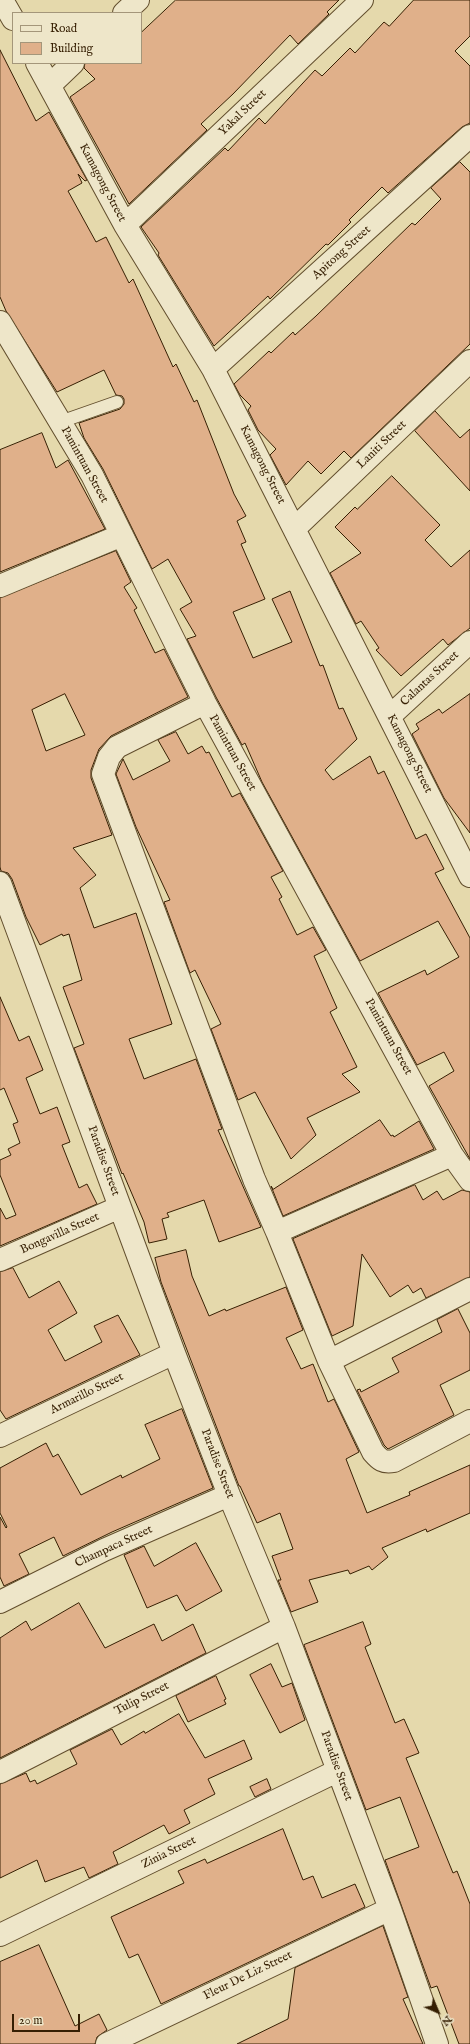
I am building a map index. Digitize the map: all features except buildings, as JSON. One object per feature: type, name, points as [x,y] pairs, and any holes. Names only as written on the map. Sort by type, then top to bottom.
[{"type":"street","points":[[2,0],[12,17]]},
{"type":"street","points":[[125,12],[138,0]]},
{"type":"street","name":"Yakal Street","points":[[125,225],[362,0]]},
{"type":"street","name":"Kamagong Street","points":[[38,64],[125,225],[213,370],[470,876]]},
{"type":"street","points":[[50,85],[71,64]]},
{"type":"street","name":"Apitong Street","points":[[213,370],[470,136]]},
{"type":"street","name":"Pamintuan Street","points":[[0,322],[92,475],[205,703],[452,1155],[470,1180]]},
{"type":"street","name":"Laniti Street","points":[[294,529],[470,361]]},
{"type":"street","points":[[0,586],[122,535]]},
{"type":"street","name":"Calantas Street","points":[[390,716],[470,642]]},
{"type":"street","points":[[205,703],[117,746],[109,757],[103,774],[254,1179],[329,1361],[372,1452],[380,1460],[386,1462],[394,1460],[470,1421]]},
{"type":"street","name":"Paradise Street","points":[[0,883],[6,914],[120,1207],[229,1495],[284,1627],[390,1909],[438,2044]]},
{"type":"street","points":[[277,1232],[452,1155]]},
{"type":"street","name":"Bongavilla Street","points":[[0,1260],[120,1207]]},
{"type":"street","points":[[329,1361],[470,1289]]},
{"type":"street","name":"Armarillo Street","points":[[0,1436],[174,1352]]},
{"type":"street","name":"Champaca Street","points":[[0,1602],[104,1550],[229,1495]]},
{"type":"street","name":"Tulip Street","points":[[0,1772],[284,1627]]},
{"type":"street","name":"Zinia Street","points":[[0,1935],[337,1771]]},
{"type":"street","name":"Fleur De Liz Street","points":[[107,2044],[390,1909]]},
{"type":"lane","points":[[60,422],[117,402]]}]
